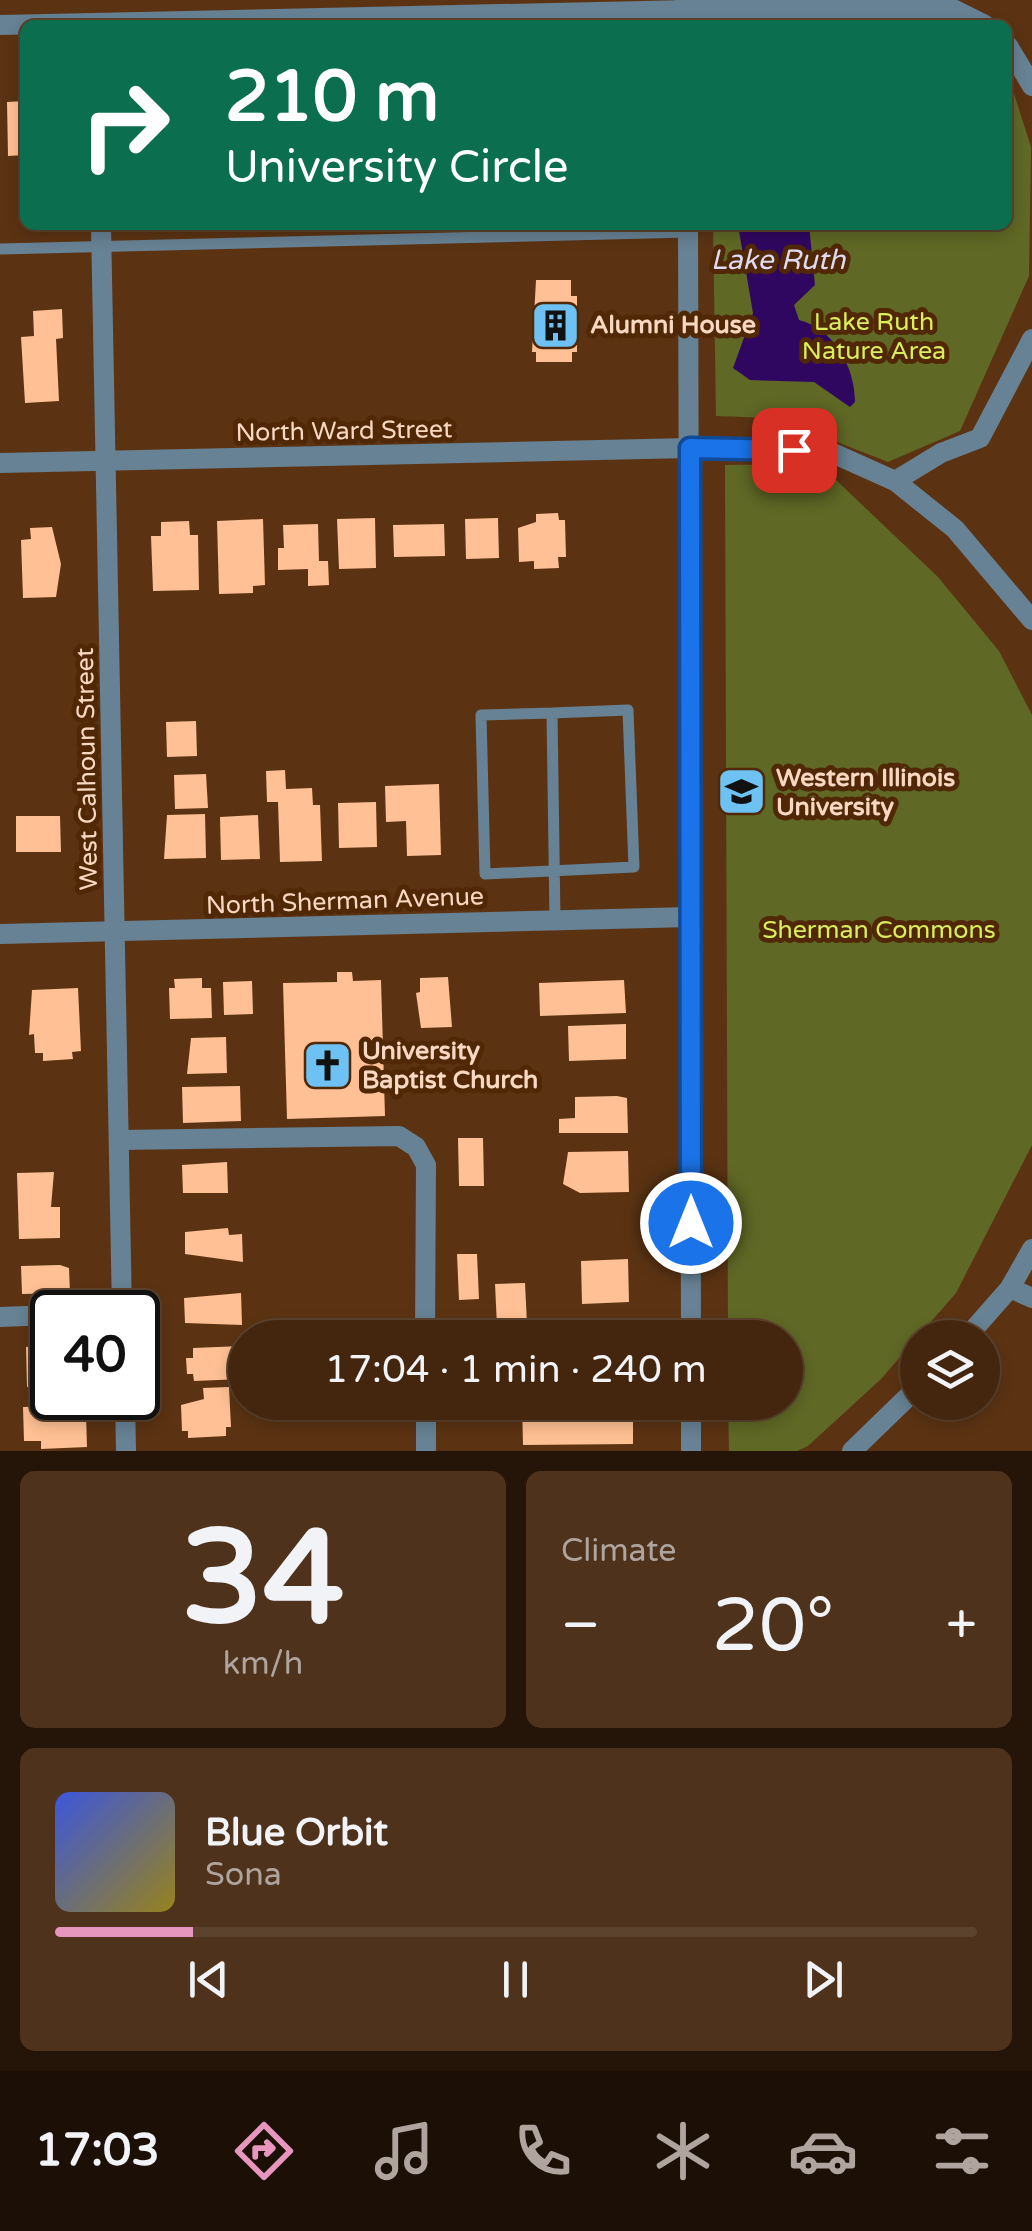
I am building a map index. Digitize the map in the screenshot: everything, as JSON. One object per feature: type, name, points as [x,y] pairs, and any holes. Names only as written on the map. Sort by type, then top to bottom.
[{"type":"street","points":[[293,20],[685,12],[746,4],[951,8],[975,20]]},
{"type":"street","points":[[1012,53],[1032,86]]},
{"type":"street","name":"West Calhoun Street","points":[[101,230],[122,1290]]},
{"type":"street","points":[[688,230],[691,1320]]},
{"type":"street","points":[[895,481],[940,453],[980,438],[1032,339]]},
{"type":"street","name":"North Ward Street","points":[[0,463],[690,448],[828,450],[895,481],[956,529],[1032,620]]},
{"type":"street","name":"North Sherman Avenue","points":[[0,934],[691,917]]},
{"type":"street","points":[[120,1140],[399,1136],[408,1140],[426,1165],[426,1320]]},
{"type":"street","points":[[982,1320],[1010,1288],[1032,1249]]},
{"type":"street","points":[[1010,1288],[1032,1298]]},
{"type":"street","points":[[0,1317],[30,1316]]},
{"type":"street","points":[[860,1449],[900,1406]]},
{"type":"street","points":[[125,1420],[126,1451]]},
{"type":"street","points":[[426,1420],[426,1451]]},
{"type":"street","points":[[691,1420],[691,1451]]},
{"type":"lane","points":[[0,249],[655,230]]},
{"type":"lane","points":[[628,710],[634,868],[485,874],[481,715],[552,713],[628,710]]},
{"type":"lane","points":[[552,713],[556,920]]},
{"type":"green space","name":"Lake Ruth Nature Area","points":[[1012,88],[1031,147],[1029,276],[960,431],[888,462],[832,440],[802,434],[797,419],[716,416],[713,230],[1012,230]]},
{"type":"green space","name":"Sherman Commons","points":[[792,464],[836,480],[938,577],[999,651],[1032,715],[1032,1145],[956,1293],[932,1320],[900,1320],[900,1357],[808,1446],[797,1451],[729,1451],[728,1420],[803,1420],[803,1320],[728,1320],[725,465]]},
{"type":"water","name":"Lake Ruth","points":[[739,230],[810,230],[815,285],[794,305],[799,320],[823,332],[840,351],[851,376],[855,402],[850,407],[814,382],[750,380],[733,368],[753,313]]},
{"type":"building","points":[[20,101],[20,155],[8,156],[7,102]]},
{"type":"building","name":"Alumni House","points":[[536,280],[571,280],[571,296],[577,296],[577,352],[572,352],[572,362],[536,362],[536,352],[532,352]]},
{"type":"building","points":[[62,309],[63,338],[56,339],[59,401],[25,403],[21,337],[34,336],[33,311]]},
{"type":"building","points":[[558,513],[559,520],[565,520],[566,557],[558,557],[559,568],[534,569],[534,561],[519,562],[518,528],[536,522],[536,514]]},
{"type":"building","points":[[375,518],[376,568],[339,569],[337,519]]},
{"type":"building","points":[[498,518],[499,558],[466,559],[465,519]]},
{"type":"building","points":[[263,519],[265,585],[253,586],[253,593],[219,594],[217,521]]},
{"type":"building","points":[[189,521],[190,535],[198,535],[199,590],[153,591],[151,536],[161,536],[161,522]]},
{"type":"building","points":[[318,524],[319,561],[328,561],[329,585],[308,586],[308,569],[278,570],[278,548],[284,548],[283,525]]},
{"type":"building","points":[[444,524],[445,556],[394,557],[393,525]]},
{"type":"building","points":[[52,527],[61,564],[56,597],[23,598],[21,540],[31,539],[30,528]]},
{"type":"building","points":[[196,721],[197,756],[167,757],[166,722]]},
{"type":"building","points":[[285,770],[286,789],[312,788],[313,805],[320,805],[322,861],[280,862],[278,802],[267,802],[266,771]]},
{"type":"building","points":[[206,774],[208,808],[175,809],[174,775]]},
{"type":"building","points":[[439,784],[441,855],[407,856],[406,821],[386,822],[385,786]]},
{"type":"building","points":[[376,802],[377,847],[339,848],[338,803]]},
{"type":"building","points":[[205,814],[206,858],[164,859],[167,815]]},
{"type":"building","points":[[258,815],[260,859],[221,860],[220,817]]},
{"type":"building","points":[[16,816],[60,816],[61,852],[16,852]]},
{"type":"building","points":[[337,972],[352,972],[353,981],[381,980],[385,1116],[287,1119],[283,983],[337,982]]},
{"type":"building","points":[[448,977],[452,1027],[421,1028],[416,993],[420,992],[420,978]]},
{"type":"building","points":[[202,978],[202,988],[211,988],[212,1018],[170,1019],[169,988],[175,988],[174,979]]},
{"type":"building","points":[[624,980],[626,1013],[540,1016],[539,983]]},
{"type":"building","points":[[252,981],[253,1014],[224,1015],[223,982]]},
{"type":"building","points":[[78,988],[81,1051],[72,1052],[73,1059],[43,1061],[43,1053],[35,1053],[34,1034],[29,1035],[32,990]]},
{"type":"building","points":[[626,1024],[626,1059],[569,1061],[568,1026]]},
{"type":"building","points":[[226,1037],[227,1073],[187,1074],[191,1038]]},
{"type":"building","points":[[240,1086],[241,1121],[183,1123],[182,1087]]},
{"type":"building","points":[[575,1097],[627,1098],[628,1133],[559,1133],[559,1119],[575,1118]]},
{"type":"building","points":[[458,1138],[483,1138],[484,1186],[459,1186]]},
{"type":"building","points":[[628,1151],[629,1192],[580,1193],[563,1184],[568,1152]]},
{"type":"building","points":[[227,1162],[228,1193],[183,1193],[182,1165]]},
{"type":"building","points":[[54,1172],[51,1207],[60,1207],[60,1238],[19,1239],[17,1173]]},
{"type":"building","points":[[228,1228],[229,1235],[242,1234],[243,1262],[185,1254],[185,1232]]},
{"type":"building","points":[[457,1254],[477,1254],[479,1299],[459,1300]]},
{"type":"building","points":[[628,1259],[629,1302],[582,1304],[581,1261]]},
{"type":"building","points":[[21,1266],[69,1268],[70,1290],[30,1290],[30,1294],[22,1294]]},
{"type":"building","points":[[525,1283],[527,1320],[497,1320],[495,1284]]},
{"type":"building","points":[[241,1293],[242,1320],[228,1320],[228,1325],[185,1323],[184,1298]]},
{"type":"building","points":[[26,1347],[30,1347],[30,1387],[27,1387]]},
{"type":"building","points":[[228,1347],[228,1380],[194,1381],[193,1374],[187,1374],[186,1358],[193,1358],[193,1348]]},
{"type":"building","points":[[228,1387],[231,1427],[226,1427],[226,1436],[188,1438],[188,1431],[182,1431],[181,1405],[204,1399],[203,1388]]},
{"type":"building","points":[[23,1407],[30,1407],[30,1420],[86,1420],[87,1447],[41,1449],[41,1441],[24,1441]]},
{"type":"building","points":[[522,1420],[633,1420],[633,1444],[523,1445]]},
{"type":"place","name":"Alumni House","points":[[555,325]]},
{"type":"place","name":"Western Illinois University","points":[[741,792]]},
{"type":"place","name":"University Baptist Church","points":[[327,1065]]},
{"type":"route","points":[[691,1223],[690,448],[794,450]]}]
